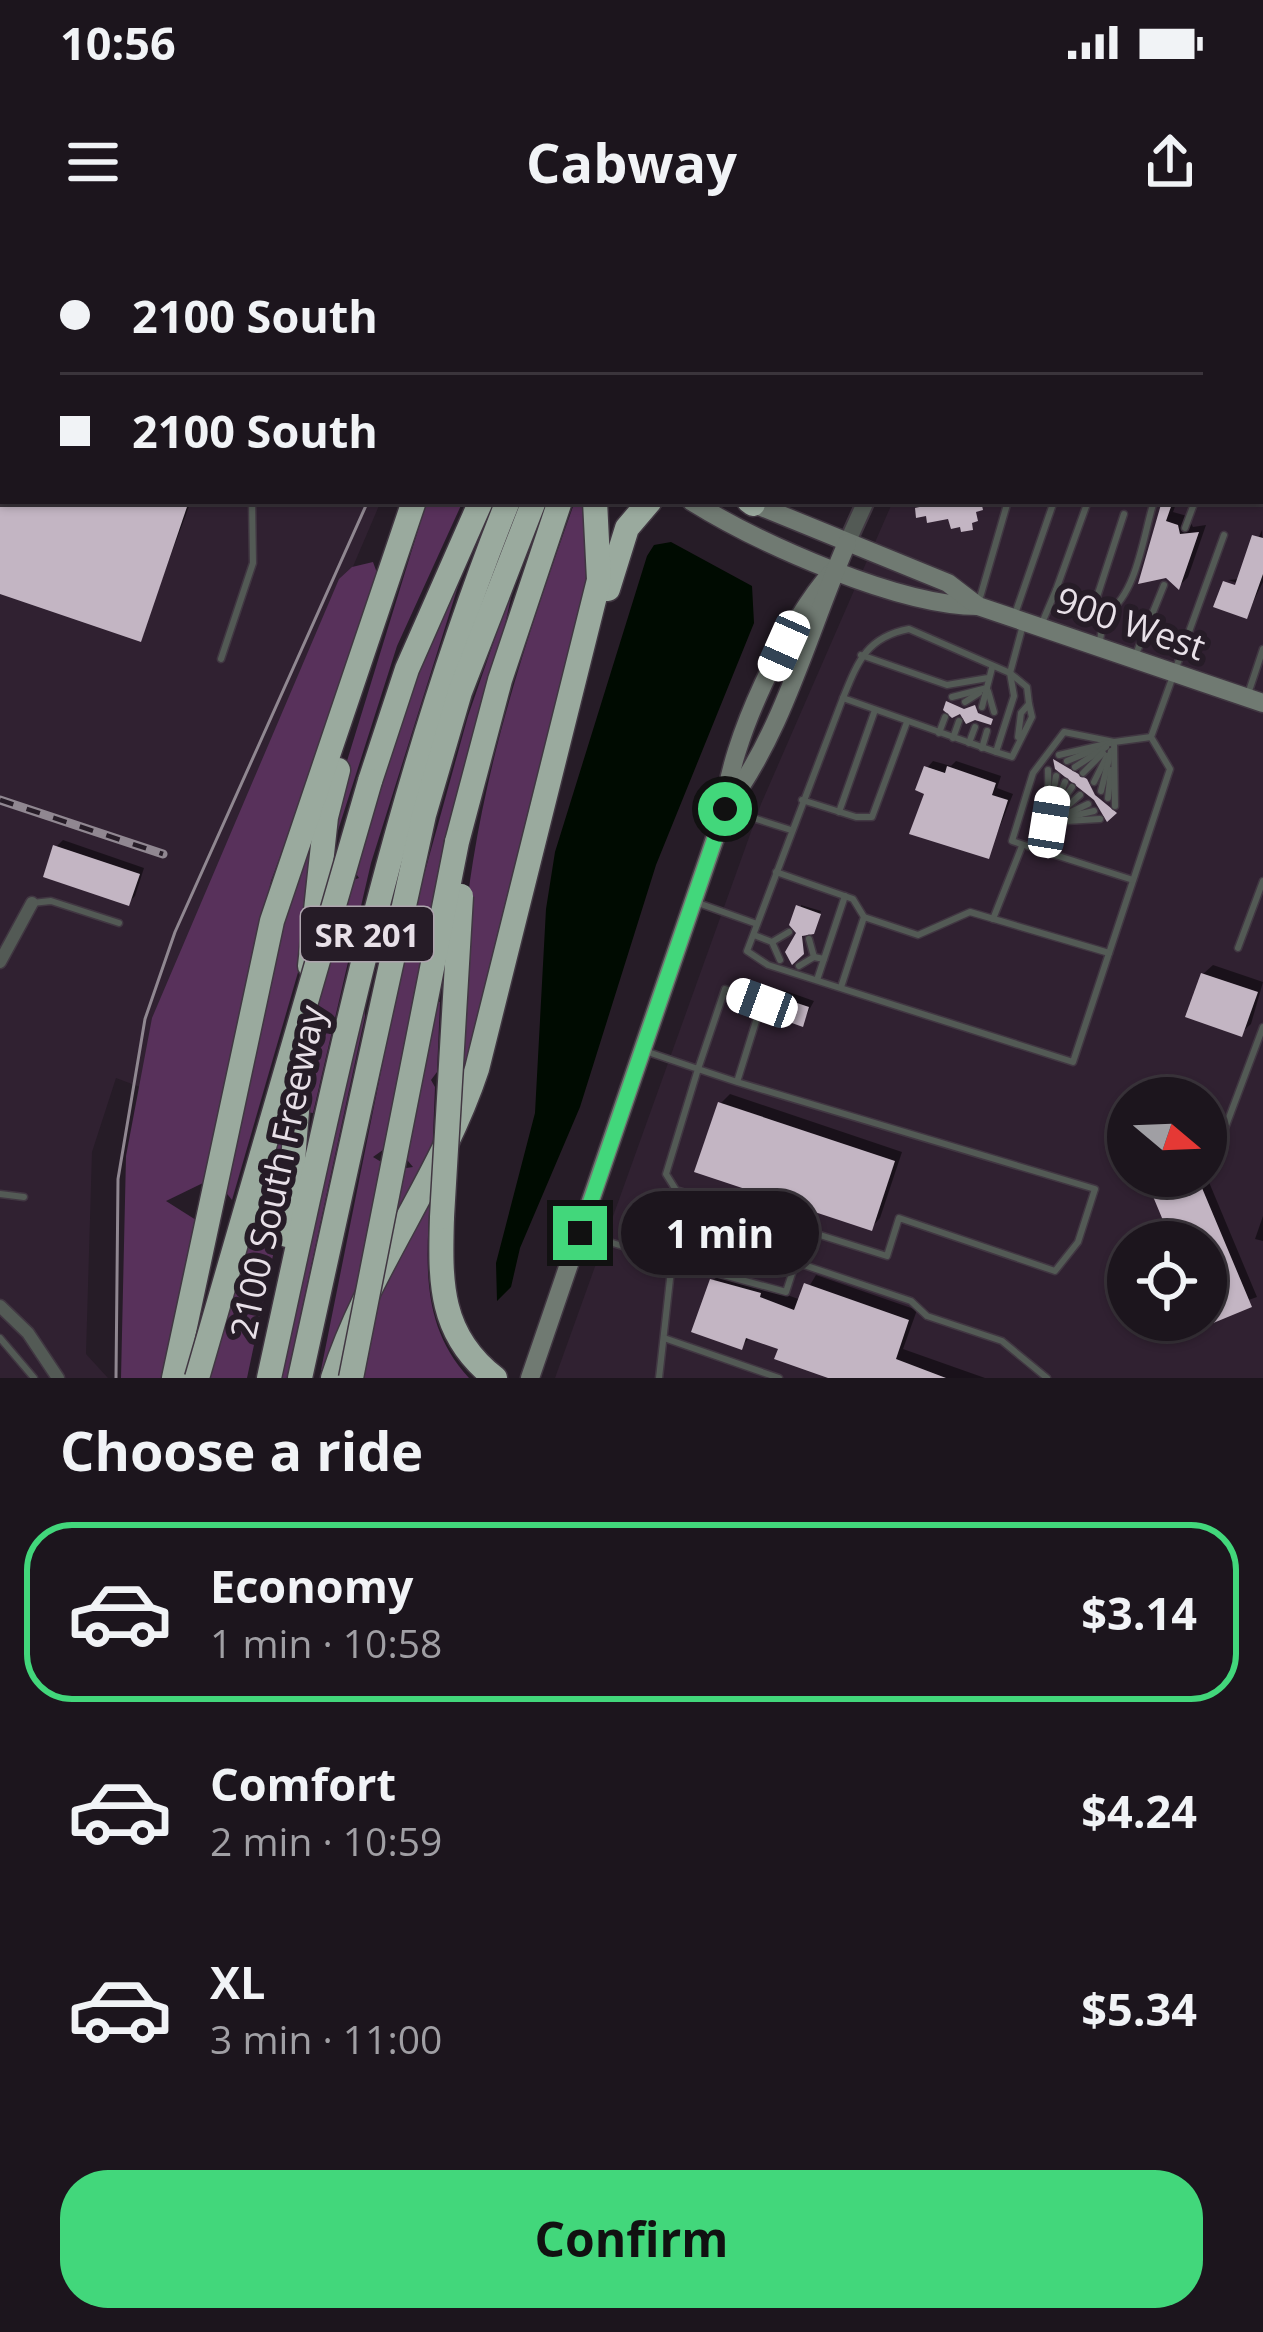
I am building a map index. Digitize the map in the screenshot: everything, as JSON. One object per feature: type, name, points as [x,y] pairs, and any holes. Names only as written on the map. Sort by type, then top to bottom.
[{"type":"highway","points":[[174,1378],[284,878],[362,668],[413,504]]},
{"type":"highway","points":[[197,1378],[370,782],[407,669],[480,504]]},
{"type":"highway","name":"2100 South Freeway","points":[[268,1378],[382,876],[442,676],[507,504]]},
{"type":"highway","points":[[333,1378],[360,1307],[466,1103],[599,580],[595,504]]},
{"type":"highway","points":[[574,688],[627,528],[647,504]]},
{"type":"highway","points":[[351,1378],[474,785],[550,506]]},
{"type":"highway","name":"2100 South Freeway","points":[[300,1378],[424,815],[460,692],[550,506]]},
{"type":"highway","points":[[268,1378],[289,1222],[326,817],[362,668]]},
{"type":"highway","points":[[462,842],[440,1271],[452,1329],[495,1378]]},
{"type":"main road","name":"900 West","points":[[698,504],[836,568],[940,606],[978,606],[1255,700]]},
{"type":"main road","name":"900 West","points":[[754,504],[948,583],[978,606]]},
{"type":"main road","points":[[530,1378],[725,809],[747,780],[823,613],[847,544]]},
{"type":"street","points":[[847,544],[865,504]]},
{"type":"street","points":[[0,962],[32,903]]},
{"type":"street","points":[[0,1308],[28,1333],[58,1378]]},
{"type":"lane","points":[[221,659],[253,563],[253,504]]},
{"type":"lane","points":[[978,606],[1007,504]]},
{"type":"lane","points":[[996,752],[1014,695],[1010,673],[1053,504]]},
{"type":"lane","points":[[1026,622],[1056,590],[1087,504]]},
{"type":"lane","points":[[1098,646],[1108,612],[1118,606],[1129,581],[1153,504]]},
{"type":"lane","points":[[1185,528],[1194,504]]},
{"type":"lane","points":[[1095,603],[1124,514]]},
{"type":"lane","points":[[1151,737],[1224,535]]},
{"type":"lane","points":[[1134,659],[1164,585]]},
{"type":"lane","points":[[1056,590],[1108,612]]},
{"type":"lane","points":[[843,698],[1012,757],[1032,717],[1027,687],[1010,673],[910,629],[876,640],[861,655],[843,698],[747,951],[768,964],[1073,1062],[1170,769],[1151,737]]},
{"type":"lane","points":[[1255,700],[1263,649]]},
{"type":"lane","points":[[861,655],[947,685],[988,683]]},
{"type":"lane","points":[[982,707],[992,668]]},
{"type":"lane","points":[[952,697],[988,683]]},
{"type":"lane","points":[[965,702],[988,683]]},
{"type":"lane","points":[[988,683],[994,712]]},
{"type":"lane","points":[[839,812],[875,710]]},
{"type":"lane","points":[[939,733],[945,717]]},
{"type":"lane","points":[[802,800],[872,817],[907,722]]},
{"type":"lane","points":[[953,738],[959,722]]},
{"type":"lane","points":[[969,743],[976,727]]},
{"type":"lane","points":[[982,748],[987,731]]},
{"type":"lane","points":[[1114,742],[1064,732],[1033,773],[1012,841],[1133,880]]},
{"type":"lane","points":[[1059,755],[1151,737]]},
{"type":"lane","points":[[1067,761],[1114,742]]},
{"type":"lane","points":[[1075,767],[1114,742]]},
{"type":"lane","points":[[1083,773],[1114,742]]},
{"type":"lane","points":[[1094,782],[1114,742]]},
{"type":"lane","points":[[1101,790],[1114,742]]},
{"type":"lane","points":[[1108,799],[1114,742]]},
{"type":"lane","points":[[1114,742],[1115,806]]},
{"type":"lane","points":[[1048,770],[1049,822]]},
{"type":"lane","points":[[1049,822],[1056,776]]},
{"type":"lane","points":[[1037,851],[1068,785]]},
{"type":"lane","points":[[1049,822],[1080,795]]},
{"type":"lane","points":[[1049,822],[1088,803]]},
{"type":"lane","points":[[725,809],[791,830]]},
{"type":"lane","points":[[1049,822],[1097,815]]},
{"type":"lane","points":[[993,919],[1022,846]]},
{"type":"lane","points":[[776,872],[853,898],[864,917],[917,935],[970,912],[1109,953]]},
{"type":"lane","points":[[1238,948],[1263,881]]},
{"type":"lane","points":[[817,980],[845,896]]},
{"type":"lane","points":[[692,901],[757,924]]},
{"type":"lane","points":[[32,903],[51,902],[119,923]]},
{"type":"lane","points":[[841,988],[864,917]]},
{"type":"lane","points":[[772,942],[789,932]]},
{"type":"lane","points":[[753,935],[783,952],[772,942]]},
{"type":"lane","points":[[809,939],[814,957]]},
{"type":"lane","points":[[814,957],[802,958],[824,959]]},
{"type":"lane","points":[[642,1050],[698,1069],[737,1082],[1096,1189],[1078,1242],[1055,1271],[898,1218],[887,1256],[676,1190],[666,1174],[698,1069],[725,989],[762,1003],[737,1082]]},
{"type":"lane","points":[[1227,1122],[1263,1028]]},
{"type":"lane","points":[[0,1194],[24,1197]]},
{"type":"lane","points":[[659,1378],[679,1223],[911,1301],[927,1316],[1002,1342],[1047,1378]]},
{"type":"lane","points":[[580,1233],[786,1292],[796,1261]]},
{"type":"lane","points":[[0,1338],[34,1378]]},
{"type":"lane","points":[[664,1338],[778,1378]]},
{"type":"shaded area","points":[[0,504],[380,504],[219,880],[140,1087],[116,1078],[92,1152],[86,1354],[108,1378],[0,1378]]},
{"type":"shaded area","points":[[426,504],[462,504],[397,646],[325,871],[347,761]]},
{"type":"shaded area","points":[[574,504],[584,504],[589,576],[458,1098],[473,861],[491,769]]},
{"type":"shaded area","points":[[892,504],[1263,504],[1263,1378],[555,1378],[761,804]]},
{"type":"shaded area","points":[[671,542],[752,586],[754,623],[656,865],[580,1107],[520,1248],[511,1287],[497,1301],[496,1263],[535,1113],[546,909],[555,852],[647,556],[654,545]]},
{"type":"shaded area","points":[[373,562],[377,573],[347,676],[271,881],[203,1183],[166,1201],[196,1220],[161,1378],[121,1378],[126,1156],[152,1018],[339,579],[352,567]]},
{"type":"shaded area","points":[[465,564],[371,863],[313,1113],[307,1112],[315,999],[350,881],[359,878],[353,869],[402,701]]},
{"type":"shaded area","points":[[515,580],[387,1147],[373,1157],[383,1163],[356,1300],[327,1371],[321,1370],[411,922],[468,716]]},
{"type":"shaded area","points":[[314,825],[301,962],[232,1200],[220,1185],[274,936]]},
{"type":"shaded area","points":[[364,996],[365,1016],[287,1378],[281,1378]]},
{"type":"shaded area","points":[[435,1001],[440,1002],[437,1072],[431,1080],[435,1087],[432,1160],[384,1248],[400,1169],[413,1167],[403,1155]]},
{"type":"shaded area","points":[[293,1077],[279,1227],[247,1378],[207,1378]]},
{"type":"shaded area","points":[[430,1198],[430,1294],[442,1337],[469,1378],[357,1378],[373,1301]]},
{"type":"building","points":[[0,504],[188,504],[141,642],[0,594]]},
{"type":"building","points":[[982,504],[983,510],[976,512],[973,530],[961,532],[960,527],[951,529],[948,519],[927,523],[926,516],[916,518],[915,508]]},
{"type":"building","points":[[1161,504],[1172,504],[1166,521],[1178,525],[1180,534],[1199,532],[1179,590],[1166,578],[1138,584]]},
{"type":"building","points":[[1252,535],[1263,538],[1263,574],[1247,619],[1213,607],[1223,581],[1235,585]]},
{"type":"building","points":[[946,701],[964,709],[975,705],[978,713],[993,719],[991,725],[975,720],[966,724],[960,714],[952,718],[943,710]]},
{"type":"building","points":[[1053,759],[1087,779],[1095,795],[1117,813],[1107,822],[1094,800],[1055,769]]},
{"type":"building","points":[[924,766],[945,773],[947,766],[996,783],[992,795],[1008,800],[989,859],[909,834],[924,794],[915,790]]},
{"type":"building","points":[[53,845],[140,874],[129,906],[43,877]]},
{"type":"building","points":[[796,905],[821,914],[814,934],[802,936],[804,954],[792,965],[785,952],[796,933],[789,925]]},
{"type":"building","points":[[1201,973],[1258,992],[1242,1037],[1185,1017]]},
{"type":"building","points":[[773,995],[809,1007],[803,1027],[767,1014]]},
{"type":"building","points":[[718,1102],[895,1161],[872,1231],[694,1172]]},
{"type":"building","points":[[1153,1197],[1206,1197],[1216,1221],[1163,1221]]},
{"type":"building","points":[[1227,1247],[1252,1307],[1227,1317]]},
{"type":"building","points":[[710,1279],[761,1293],[760,1297],[794,1310],[804,1283],[909,1320],[896,1359],[946,1378],[828,1378],[774,1359],[778,1349],[746,1338],[742,1350],[691,1332]]},
{"type":"tram line","points":[[116,1378],[118,1179],[145,1019],[175,932],[367,504]]},
{"type":"railway","points":[[0,800],[163,854]]},
{"type":"route","points":[[580,1233],[725,809]]}]
